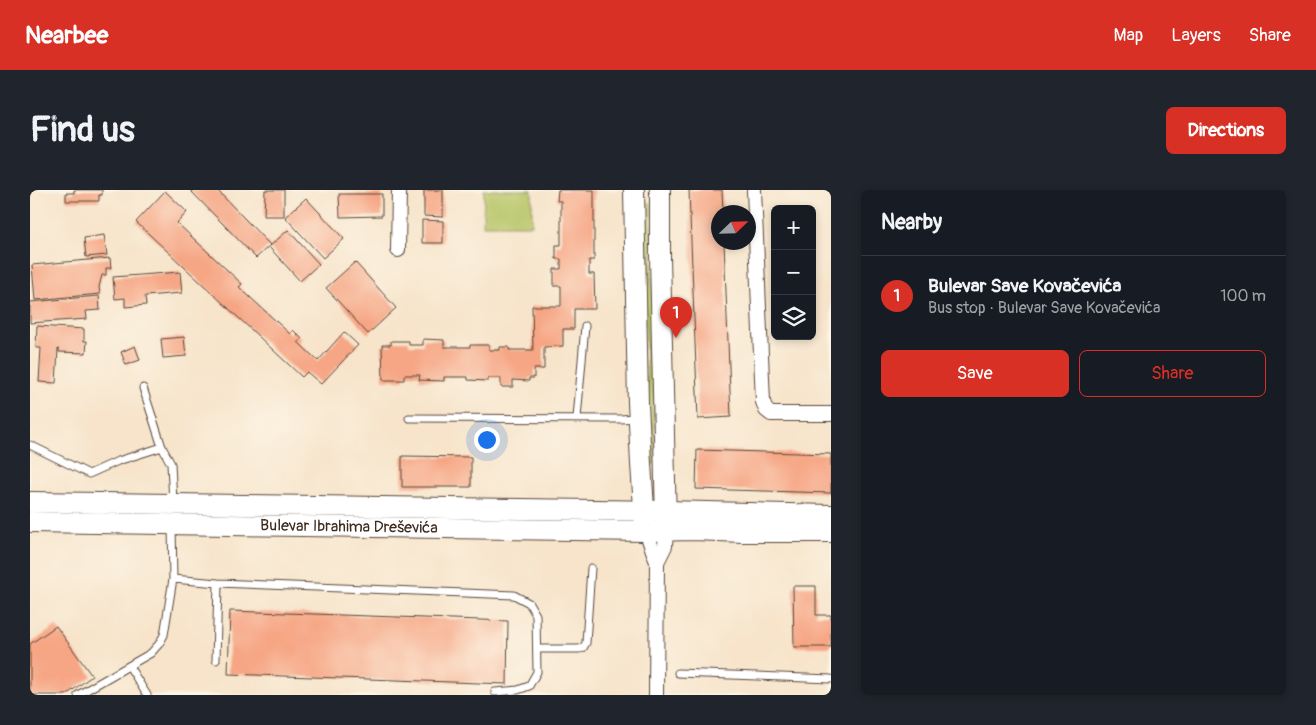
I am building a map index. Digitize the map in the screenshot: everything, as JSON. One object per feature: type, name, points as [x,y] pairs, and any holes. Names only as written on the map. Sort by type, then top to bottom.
[{"type":"street","points":[[398,250],[399,190]]},
{"type":"street","points":[[634,190],[639,417],[644,511],[646,531],[657,562],[656,695]]},
{"type":"street","points":[[657,562],[665,546],[666,531],[660,190]]},
{"type":"street","points":[[754,190],[763,402],[766,410],[771,414],[831,414]]},
{"type":"street","name":"Bulevar Ibrahima Dreševića","points":[[30,502],[173,515],[230,525],[831,532]]},
{"type":"street","name":"Bulevar Ibrahima Dreševića","points":[[30,522],[173,515],[666,511],[831,515]]},
{"type":"lane","points":[[577,418],[586,326]]},
{"type":"lane","points":[[78,695],[151,653],[164,635],[173,579],[173,490],[171,464],[162,447],[143,388]]},
{"type":"lane","points":[[408,418],[620,419],[639,417]]},
{"type":"lane","points":[[30,445],[89,474],[118,461],[162,447]]},
{"type":"lane","points":[[537,649],[583,648],[586,643],[591,568]]},
{"type":"lane","points":[[173,579],[218,583],[514,595],[529,603],[536,615],[537,672],[529,686],[518,690],[495,692]]},
{"type":"lane","points":[[216,660],[218,583]]},
{"type":"lane","points":[[129,666],[147,695]]},
{"type":"lane","points":[[678,673],[831,679]]},
{"type":"green space","points":[[484,190],[532,190],[532,225],[483,225]]},
{"type":"green space","points":[[642,203],[651,203],[655,464],[649,464]]},
{"type":"building","points":[[74,190],[102,190],[102,195],[99,195],[99,201],[66,201],[66,193],[74,193]]},
{"type":"building","points":[[190,190],[217,190],[270,245],[256,258]]},
{"type":"building","points":[[265,190],[284,190],[284,216],[264,216]]},
{"type":"building","points":[[424,190],[443,190],[443,217],[424,216]]},
{"type":"building","points":[[558,190],[594,190],[594,260],[589,260],[589,274],[594,274],[595,309],[574,309],[574,329],[563,329],[563,346],[544,347],[544,369],[534,369],[534,378],[529,378],[529,381],[513,380],[513,387],[501,387],[501,378],[488,378],[488,381],[468,380],[468,377],[444,377],[444,381],[419,380],[420,375],[404,375],[404,380],[383,380],[382,345],[391,345],[391,341],[409,341],[409,345],[423,345],[423,339],[444,340],[444,347],[489,345],[489,350],[500,350],[500,347],[509,347],[509,350],[533,350],[532,306],[561,306],[561,286],[554,286],[554,269],[561,269],[561,259],[556,259],[556,245],[561,245],[561,201],[557,201]]},
{"type":"building","points":[[689,190],[722,190],[723,205],[711,205],[711,250],[724,250],[731,417],[698,419]]},
{"type":"building","points":[[165,191],[187,212],[177,223],[242,284],[239,287],[290,334],[293,330],[302,339],[298,342],[318,361],[344,332],[358,345],[321,384],[307,372],[302,377],[136,222]]},
{"type":"building","points":[[339,194],[382,194],[382,216],[340,217]]},
{"type":"building","points":[[306,198],[344,239],[323,258],[285,217]]},
{"type":"building","points":[[422,220],[443,221],[443,243],[422,243]]},
{"type":"building","points":[[288,230],[319,264],[300,281],[269,247]]},
{"type":"building","points":[[104,235],[107,255],[86,257],[84,238]]},
{"type":"building","points":[[110,258],[111,268],[106,268],[106,275],[102,275],[99,287],[100,294],[35,300],[32,265]]},
{"type":"building","points":[[355,262],[396,308],[368,334],[326,288]]},
{"type":"building","points":[[180,272],[182,293],[145,296],[146,305],[125,307],[125,298],[115,299],[113,277]]},
{"type":"building","points":[[99,296],[100,310],[86,311],[87,319],[30,323],[30,302]]},
{"type":"building","points":[[37,326],[84,329],[84,341],[87,341],[86,353],[59,352],[58,349],[56,383],[39,382],[41,348],[36,348]]},
{"type":"building","points":[[184,337],[186,356],[163,358],[161,339]]},
{"type":"building","points":[[135,346],[140,360],[126,365],[121,352]]},
{"type":"building","points":[[697,450],[831,454],[831,493],[696,489]]},
{"type":"building","points":[[402,456],[471,457],[471,487],[402,487]]},
{"type":"building","points":[[793,586],[816,586],[816,615],[831,615],[831,647],[794,647]]},
{"type":"building","points":[[230,611],[508,621],[507,684],[228,674]]},
{"type":"building","points":[[56,626],[92,676],[66,695],[30,695],[30,644]]},
{"type":"place","name":"Bulevar Save Kovačevića","points":[[676,338]]}]
